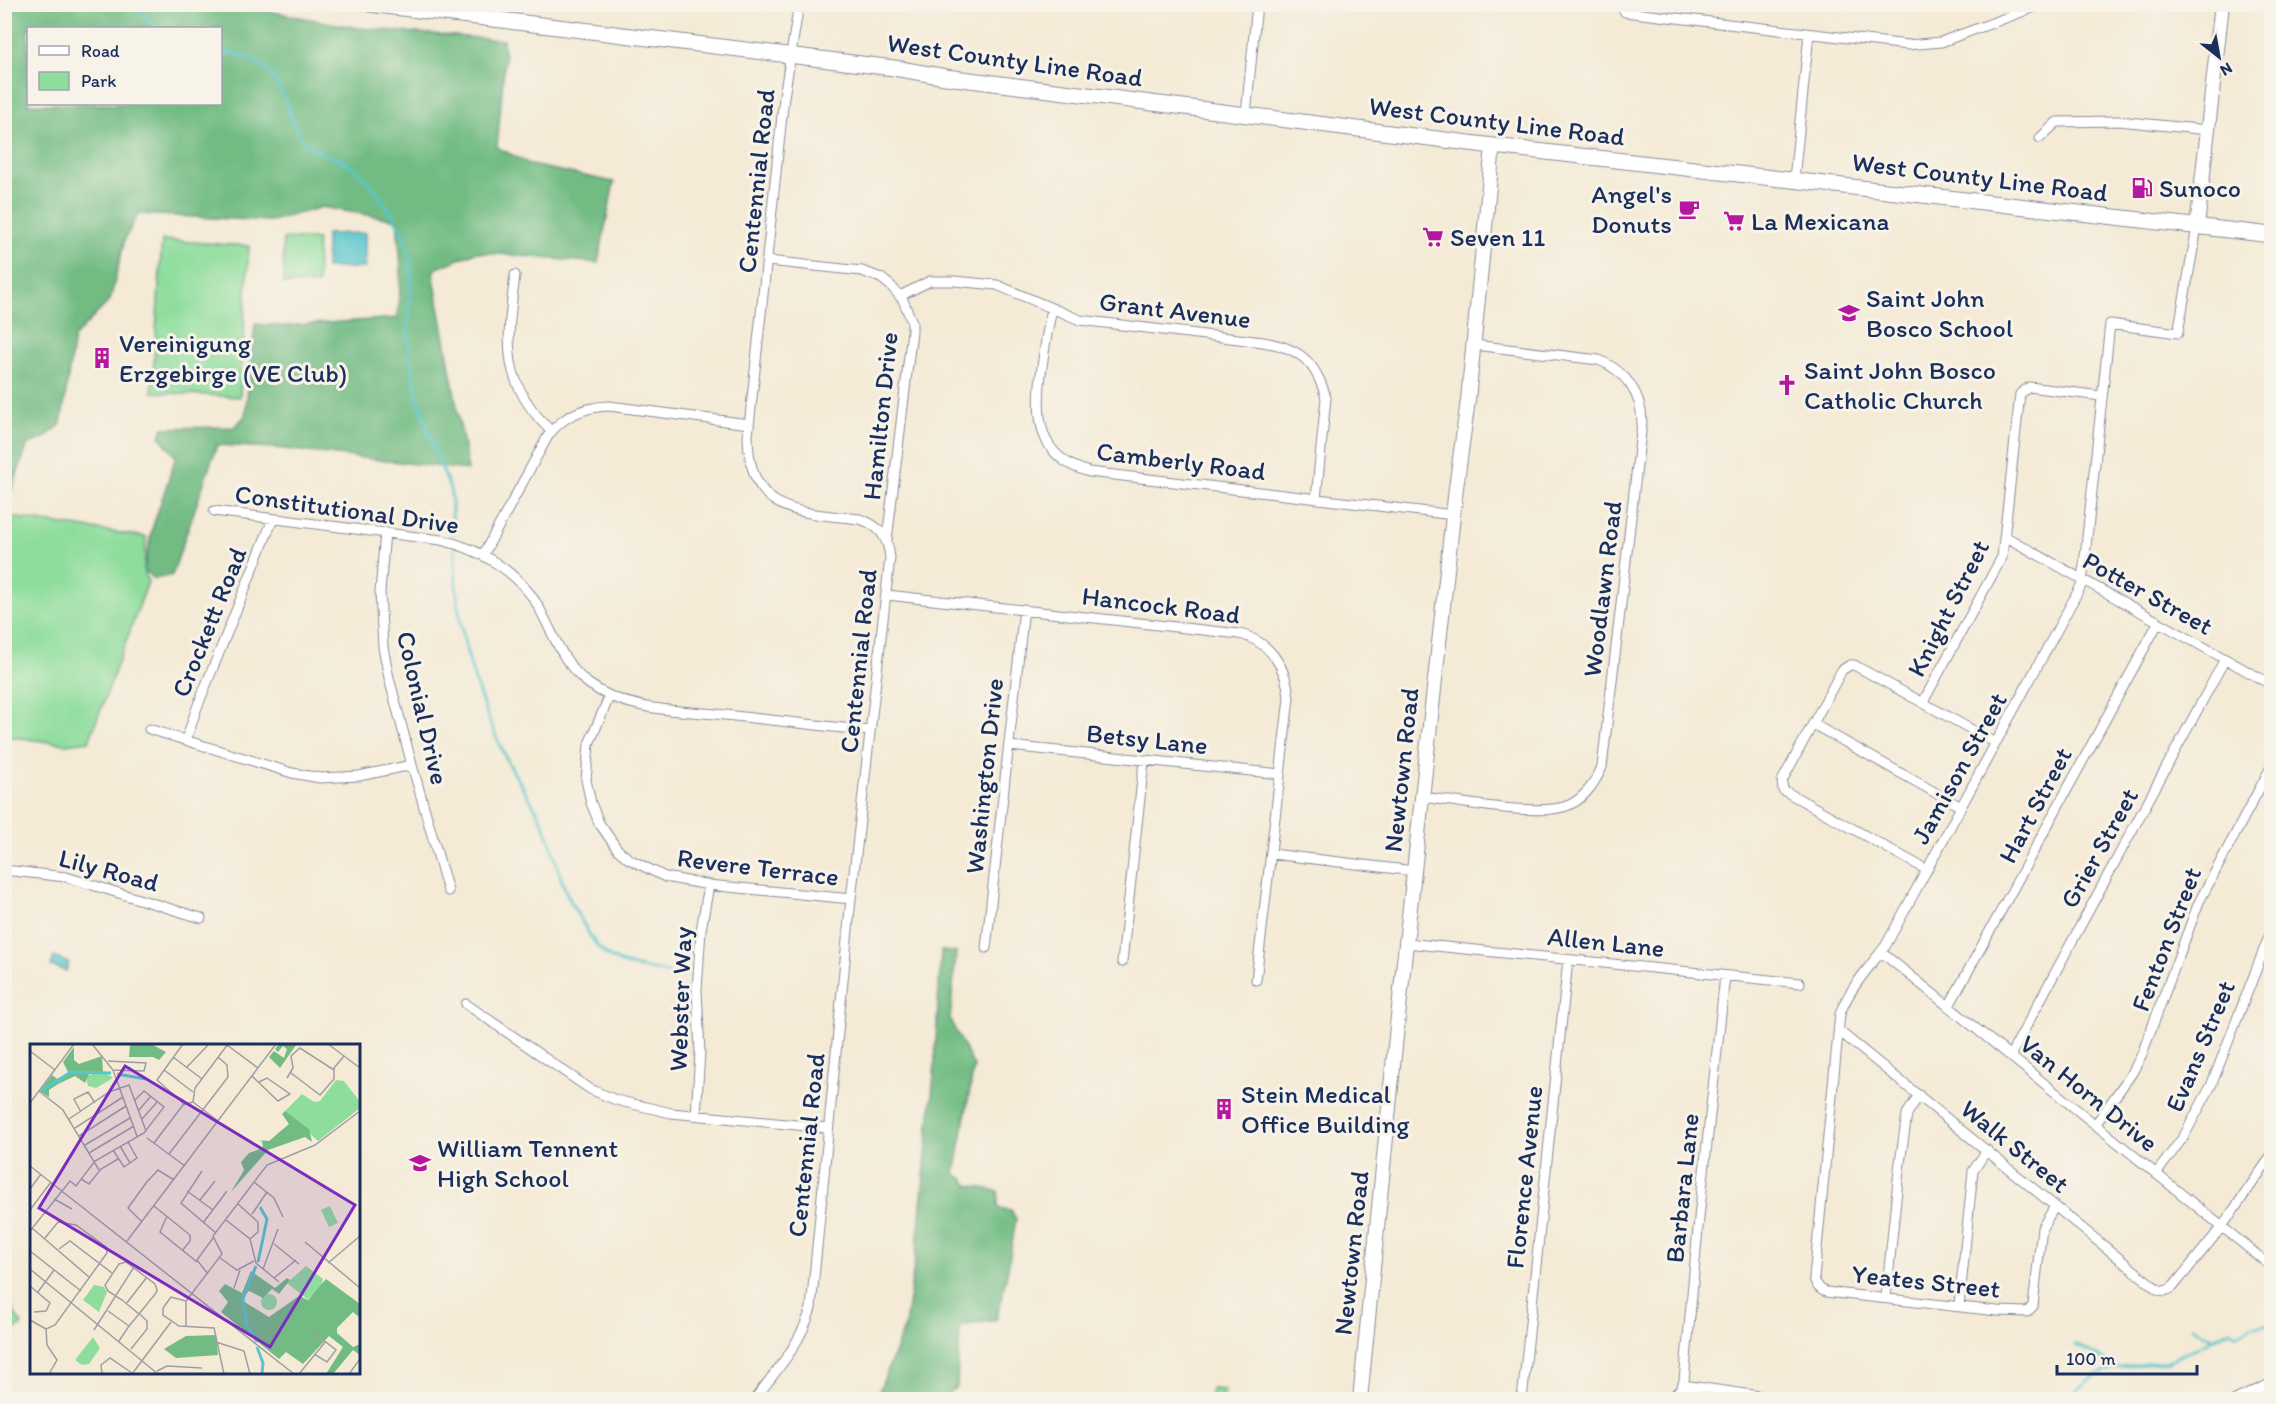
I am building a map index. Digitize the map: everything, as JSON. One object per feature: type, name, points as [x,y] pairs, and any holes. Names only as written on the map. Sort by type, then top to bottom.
[{"type":"main road","name":"West County Line Road","points":[[369,4],[894,68],[946,77],[1494,146],[2271,235]]},
{"type":"street","name":"Centennial Road","points":[[754,1400],[797,1342],[811,1308],[851,899],[890,558],[887,540],[882,532],[869,522],[800,512],[777,503],[767,495],[753,474],[748,452],[749,424],[784,97],[799,4]]},
{"type":"street","points":[[1246,114],[1257,4]]},
{"type":"street","points":[[1620,4],[1625,12],[1908,45],[1941,42],[2043,4]]},
{"type":"street","points":[[2197,227],[2222,4]]},
{"type":"street","points":[[1794,179],[1809,33]]},
{"type":"street","points":[[2040,138],[2057,122],[2119,121],[2208,130]]},
{"type":"street","name":"Newtown Road","points":[[1360,1400],[1406,943],[1474,345],[1494,146]]},
{"type":"street","name":"Jamison Street","points":[[1818,1288],[1814,1278],[1839,1031],[1844,1004],[1851,991],[1881,952],[2082,581],[2110,324],[2178,333],[2197,227]]},
{"type":"street","name":"Hamilton Drive","points":[[768,261],[871,273],[891,286],[900,296],[908,311],[912,331],[887,540]]},
{"type":"street","points":[[515,275],[508,328],[509,358],[525,401],[551,431]]},
{"type":"street","name":"Grant Avenue","points":[[900,296],[930,281],[954,281],[1007,288],[1080,320],[1277,344],[1299,354],[1318,375],[1326,398],[1316,499]]},
{"type":"street","name":"Camberly Road","points":[[1052,309],[1038,400],[1039,420],[1048,443],[1071,465],[1089,472],[1454,515]]},
{"type":"street","name":"Woodlawn Road","points":[[1422,797],[1548,811],[1571,804],[1581,797],[1602,767],[1617,649],[1642,423],[1639,399],[1634,389],[1622,376],[1599,360],[1474,345]]},
{"type":"street","name":"Knight Street","points":[[1923,702],[2004,551],[2019,399],[2023,390],[2029,387],[2101,396]]},
{"type":"street","points":[[483,555],[551,431],[573,414],[596,407],[609,406],[749,424]]},
{"type":"street","name":"Constitutional Drive","points":[[214,512],[451,542],[483,555],[504,569],[530,595],[568,662],[589,684],[609,697],[622,702],[870,731]]},
{"type":"street","name":"Crockett Road","points":[[186,741],[196,710],[273,519]]},
{"type":"street","name":"Colonial Drive","points":[[385,532],[380,592],[383,647],[412,765],[448,891]]},
{"type":"street","name":"Potter Street","points":[[2006,537],[2271,685]]},
{"type":"street","name":"Hancock Road","points":[[887,595],[1239,634],[1255,639],[1278,660],[1288,685],[1289,698],[1256,980]]},
{"type":"street","name":"Washington Drive","points":[[986,948],[1024,609]]},
{"type":"street","name":"Hart Street","points":[[1949,1006],[2158,623]]},
{"type":"street","name":"Grier Street","points":[[2010,1056],[2225,659]]},
{"type":"street","points":[[1927,870],[1786,794],[1782,781],[1842,670],[1850,665],[1862,669],[1995,743]]},
{"type":"street","name":"Revere Terrace","points":[[609,697],[589,744],[586,767],[587,789],[600,823],[618,850],[637,865],[664,877],[709,885],[851,899]]},
{"type":"street","points":[[1813,724],[1961,807]]},
{"type":"street","points":[[149,729],[292,773],[320,778],[359,776],[412,765]]},
{"type":"street","name":"Betsy Lane","points":[[1009,746],[1280,774]]},
{"type":"street","points":[[1122,962],[1144,761]]},
{"type":"street","name":"Fenton Street","points":[[2095,1125],[2132,1073],[2142,1054],[2203,894],[2271,765]]},
{"type":"street","points":[[1272,854],[1414,871]]},
{"type":"street","name":"Lily Road","points":[[4,870],[77,880],[201,918]]},
{"type":"street","name":"Webster Way","points":[[696,1115],[700,1052],[697,990],[701,930],[709,885]]},
{"type":"street","name":"Evans Street","points":[[2156,1174],[2184,1136],[2211,1086],[2271,929]]},
{"type":"street","name":"Allen Lane","points":[[1406,943],[1800,983]]},
{"type":"street","name":"Van Horn Drive","points":[[1881,952],[2271,1267]]},
{"type":"street","name":"Florence Avenue","points":[[1522,1400],[1568,960]]},
{"type":"street","name":"Barbara Lane","points":[[1683,1385],[1725,976]]},
{"type":"street","points":[[466,1004],[590,1089],[607,1097],[651,1110],[828,1128]]},
{"type":"street","name":"Walk Street","points":[[1839,1031],[2157,1289],[2166,1291],[2173,1287],[2221,1228]]},
{"type":"street","points":[[1886,1298],[1907,1114],[1919,1095]]},
{"type":"street","points":[[1959,1306],[1973,1171],[1987,1150]]},
{"type":"street","points":[[2221,1228],[2271,1155]]},
{"type":"street","name":"Yeates Street","points":[[1818,1288],[1826,1292],[1997,1311],[2027,1312],[2033,1306],[2042,1228],[2055,1206]]},
{"type":"street","points":[[2235,1400],[2271,1383]]},
{"type":"street","points":[[1668,1400],[1683,1385],[1787,1400]]},
{"type":"green space","points":[[4,5],[235,5],[358,28],[503,40],[505,58],[497,147],[531,165],[614,182],[598,263],[476,252],[437,268],[433,272],[468,470],[275,448],[217,445],[172,575],[155,579],[144,570],[152,529],[176,457],[160,437],[163,428],[234,427],[245,416],[255,324],[284,326],[398,318],[401,267],[397,220],[322,207],[271,221],[138,214],[125,239],[110,300],[74,337],[61,424],[43,439],[28,444],[10,494],[5,496]]},
{"type":"green space","points":[[283,239],[317,239],[318,284],[284,284]]},
{"type":"green space","points":[[162,240],[249,246],[240,397],[152,392]]},
{"type":"green space","points":[[4,516],[146,537],[144,570],[148,582],[89,741],[66,744],[5,736]]},
{"type":"green space","points":[[941,951],[956,952],[950,1020],[974,1066],[955,1174],[964,1179],[968,1185],[998,1191],[998,1208],[1011,1210],[1016,1219],[1007,1274],[996,1320],[960,1326],[957,1387],[938,1399],[876,1399],[905,1326],[917,1246],[934,1075]]},
{"type":"green space","points":[[5,1298],[22,1325],[4,1336]]},
{"type":"green space","points":[[1211,1389],[1225,1390],[1223,1399],[1210,1399]]},
{"type":"water","points":[[365,233],[365,268],[326,268],[326,234]]},
{"type":"water","points":[[54,957],[69,963],[66,971],[51,966]]},
{"type":"waterway","points":[[131,4],[156,27]]},
{"type":"waterway","points":[[222,52],[250,58],[266,70],[278,85],[295,127],[305,143],[317,151],[345,162],[358,171],[379,195],[401,230],[410,256],[411,269],[408,323],[411,367],[422,412],[451,494],[453,534]]},
{"type":"waterway","points":[[455,549],[462,631],[476,683],[495,735],[543,823],[572,905],[602,951],[620,962],[678,977]]},
{"type":"waterway","points":[[2070,1400],[2073,1393],[2091,1378],[2114,1368],[2169,1361],[2231,1330],[2237,1334],[2254,1326],[2272,1324]]},
{"type":"waterway","points":[[2192,1326],[2211,1338]]},
{"type":"waterway","points":[[2075,1345],[2095,1354],[2114,1368]]},
{"type":"place","name":"Sunoco","points":[[2142,188]]},
{"type":"place","name":"Angel's Donuts","points":[[1689,209]]},
{"type":"place","name":"La Mexicana","points":[[1734,221]]},
{"type":"place","name":"Seven 11","points":[[1433,237]]},
{"type":"place","name":"Saint John Bosco School","points":[[1849,313]]},
{"type":"place","name":"Vereinigung Erzgebirge (VE Club)","points":[[102,358]]},
{"type":"place","name":"Saint John Bosco Catholic Church","points":[[1787,385]]},
{"type":"place","name":"Stein Medical Office Building","points":[[1224,1109]]},
{"type":"place","name":"William Tennent High School","points":[[420,1163]]}]
